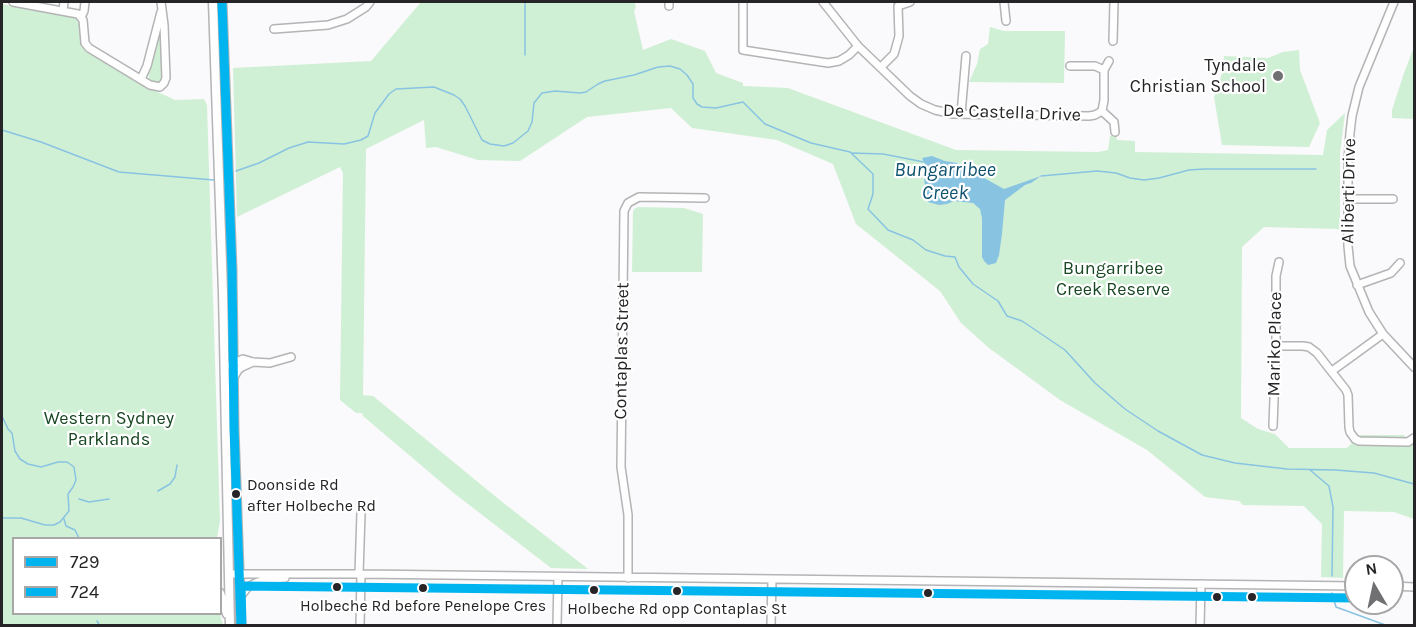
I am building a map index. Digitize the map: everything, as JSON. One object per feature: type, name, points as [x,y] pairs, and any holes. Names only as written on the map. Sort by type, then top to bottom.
[{"type":"main road","points":[[213,2],[241,626]]},
{"type":"main road","points":[[222,2],[233,339],[233,363],[229,378],[230,624]]},
{"type":"main road","points":[[222,599],[230,624]]},
{"type":"street","points":[[13,2],[76,13],[83,20],[86,46],[150,85],[160,87],[166,78],[162,6]]},
{"type":"street","points":[[63,11],[64,2]]},
{"type":"street","points":[[81,17],[85,2]]},
{"type":"street","points":[[274,29],[328,26],[347,19],[370,2]]},
{"type":"street","points":[[743,2],[743,50],[828,63],[839,61],[858,46]]},
{"type":"street","name":"De Castella Drive","points":[[823,2],[858,46],[910,96],[921,104],[940,112],[1089,116],[1102,111]]},
{"type":"street","points":[[880,67],[894,54],[899,36],[898,6],[910,2]]},
{"type":"street","points":[[1004,2],[1006,21]]},
{"type":"street","points":[[1113,41],[1114,2]]},
{"type":"street","name":"Aliberti Drive","points":[[1394,2],[1359,87],[1352,116],[1348,161],[1348,246],[1350,266],[1369,312],[1383,334],[1414,367]]},
{"type":"street","points":[[141,79],[147,66],[162,6]]},
{"type":"street","points":[[961,114],[966,56]]},
{"type":"street","points":[[1109,61],[1104,70],[1102,111],[1114,122],[1115,132]]},
{"type":"street","points":[[1070,66],[1095,66],[1104,70]]},
{"type":"street","name":"Contaplas Street","points":[[628,578],[628,515],[621,467],[624,211],[628,203],[639,197],[705,198]]},
{"type":"street","points":[[1348,200],[1393,199]]},
{"type":"street","name":"Mariko Place","points":[[1273,426],[1276,276],[1279,262]]},
{"type":"street","points":[[1357,285],[1390,273],[1400,263]]},
{"type":"street","points":[[1332,371],[1383,334]]},
{"type":"street","points":[[233,339],[239,355],[253,362],[270,363],[291,357]]},
{"type":"street","points":[[1276,346],[1309,347],[1317,353],[1348,395],[1349,427],[1355,439],[1408,442],[1414,438]]},
{"type":"street","points":[[233,363],[244,359]]},
{"type":"street","points":[[229,378],[253,362]]},
{"type":"street","points":[[360,626],[361,513]]},
{"type":"street","points":[[229,574],[1344,586]]},
{"type":"street","points":[[240,597],[248,587],[264,579],[285,578],[299,574]]},
{"type":"street","points":[[557,626],[558,577]]},
{"type":"street","points":[[771,626],[772,579]]},
{"type":"street","points":[[1200,626],[1201,584]]},
{"type":"green space","name":"Bungarribee Creek Reserve","points":[[421,2],[633,2],[636,5],[634,11],[643,50],[671,39],[705,51],[716,73],[743,83],[743,86],[788,88],[956,150],[1098,152],[1108,150],[1110,136],[1116,135],[1117,140],[1135,141],[1135,152],[1323,155],[1327,130],[1345,113],[1340,154],[1340,229],[1264,227],[1242,247],[1241,418],[1258,429],[1275,434],[1289,448],[1347,448],[1360,435],[1404,435],[1414,447],[1414,519],[1394,512],[1344,511],[1343,578],[1321,577],[1322,524],[1304,506],[1243,505],[1239,501],[1205,497],[1147,450],[1060,400],[989,348],[961,323],[940,291],[856,224],[833,164],[777,140],[692,128],[671,108],[587,117],[520,161],[478,160],[436,147],[426,148],[424,120],[366,149],[363,395],[373,396],[588,569],[551,568],[455,494],[362,413],[356,413],[340,400],[343,173],[340,167],[237,217],[233,68],[371,61]]},
{"type":"green space","name":"Western Sydney Parklands","points":[[2,4],[75,18],[79,24],[81,46],[86,52],[175,100],[204,99],[207,105],[220,521],[217,537],[12,537],[12,615],[220,615],[223,625],[2,625]]},
{"type":"green space","points":[[161,25],[163,78],[160,82],[155,83],[149,79],[148,72]]},
{"type":"green space","points":[[990,27],[1004,31],[1065,31],[1064,83],[969,82],[977,64],[980,49],[988,44]]},
{"type":"green space","points":[[1414,47],[1414,119],[1392,118],[1392,110]]},
{"type":"green space","points":[[1299,50],[1300,70],[1320,123],[1309,147],[1222,145],[1214,97],[1221,77],[1224,56],[1268,58],[1283,52]]},
{"type":"green space","points":[[638,207],[684,208],[703,214],[702,272],[632,272],[633,212]]},
{"type":"water","name":"Bungarribee Creek","points":[[932,156],[957,163],[1004,189],[1041,176],[1005,200],[999,255],[996,263],[988,265],[982,257],[980,209],[973,203],[954,201],[939,205],[928,202],[925,193],[925,164],[922,158]]},
{"type":"waterway","points":[[525,2],[525,55]]},
{"type":"waterway","name":"Bungarribee Creek","points":[[236,171],[308,142],[344,144],[361,140],[368,136],[375,113],[389,94],[396,89],[434,87],[454,95],[465,106],[482,140],[504,146],[513,143],[528,131],[532,122],[534,103],[542,93],[586,92],[605,81],[670,66],[680,69],[687,75],[693,84],[693,98],[702,107],[716,108],[743,102],[765,124],[811,143],[850,152],[873,174],[873,194],[868,209],[888,230],[913,240],[926,250],[955,257],[959,267],[973,284],[998,301],[1007,316],[1022,321],[1065,350],[1095,383],[1125,409],[1158,431],[1202,455],[1235,463],[1287,469],[1374,473],[1414,484]]},
{"type":"waterway","name":"Bungarribee Creek","points":[[2,130],[41,142],[119,172],[214,180]]},
{"type":"waterway","points":[[852,153],[883,154],[924,162]]},
{"type":"waterway","points":[[1041,176],[1097,171],[1144,180],[1204,169],[1316,169]]},
{"type":"waterway","points":[[2,416],[12,433],[15,451],[20,459],[28,464],[41,467],[67,462],[74,467],[76,480],[68,494],[69,511],[60,522],[45,525],[21,518],[2,518]]},
{"type":"waterway","points":[[158,491],[170,484],[175,477],[177,465]]},
{"type":"waterway","points":[[1310,470],[1329,486],[1333,507],[1332,576]]},
{"type":"waterway","points":[[79,499],[89,502],[109,499]]},
{"type":"waterway","points":[[64,519],[66,526],[75,530],[78,537]]},
{"type":"waterway","points":[[1332,593],[1336,607],[1388,626]]},
{"type":"waterway","points":[[97,621],[100,626]]},
{"type":"transit line","name":"729","points":[[222,2],[232,270],[234,428],[241,626]]},
{"type":"transit line","name":"724","points":[[242,626],[241,586],[1344,598]]},
{"type":"place","name":"Tyndale Christian School","points":[[1278,76]]},
{"type":"place","name":"Doonside Rd after Holbeche Rd","points":[[236,494]]},
{"type":"place","name":"Holbeche Rd before Penelope Cres","points":[[423,588]]},
{"type":"place","name":"Holbeche Rd opp Contaplas St","points":[[677,591]]}]
